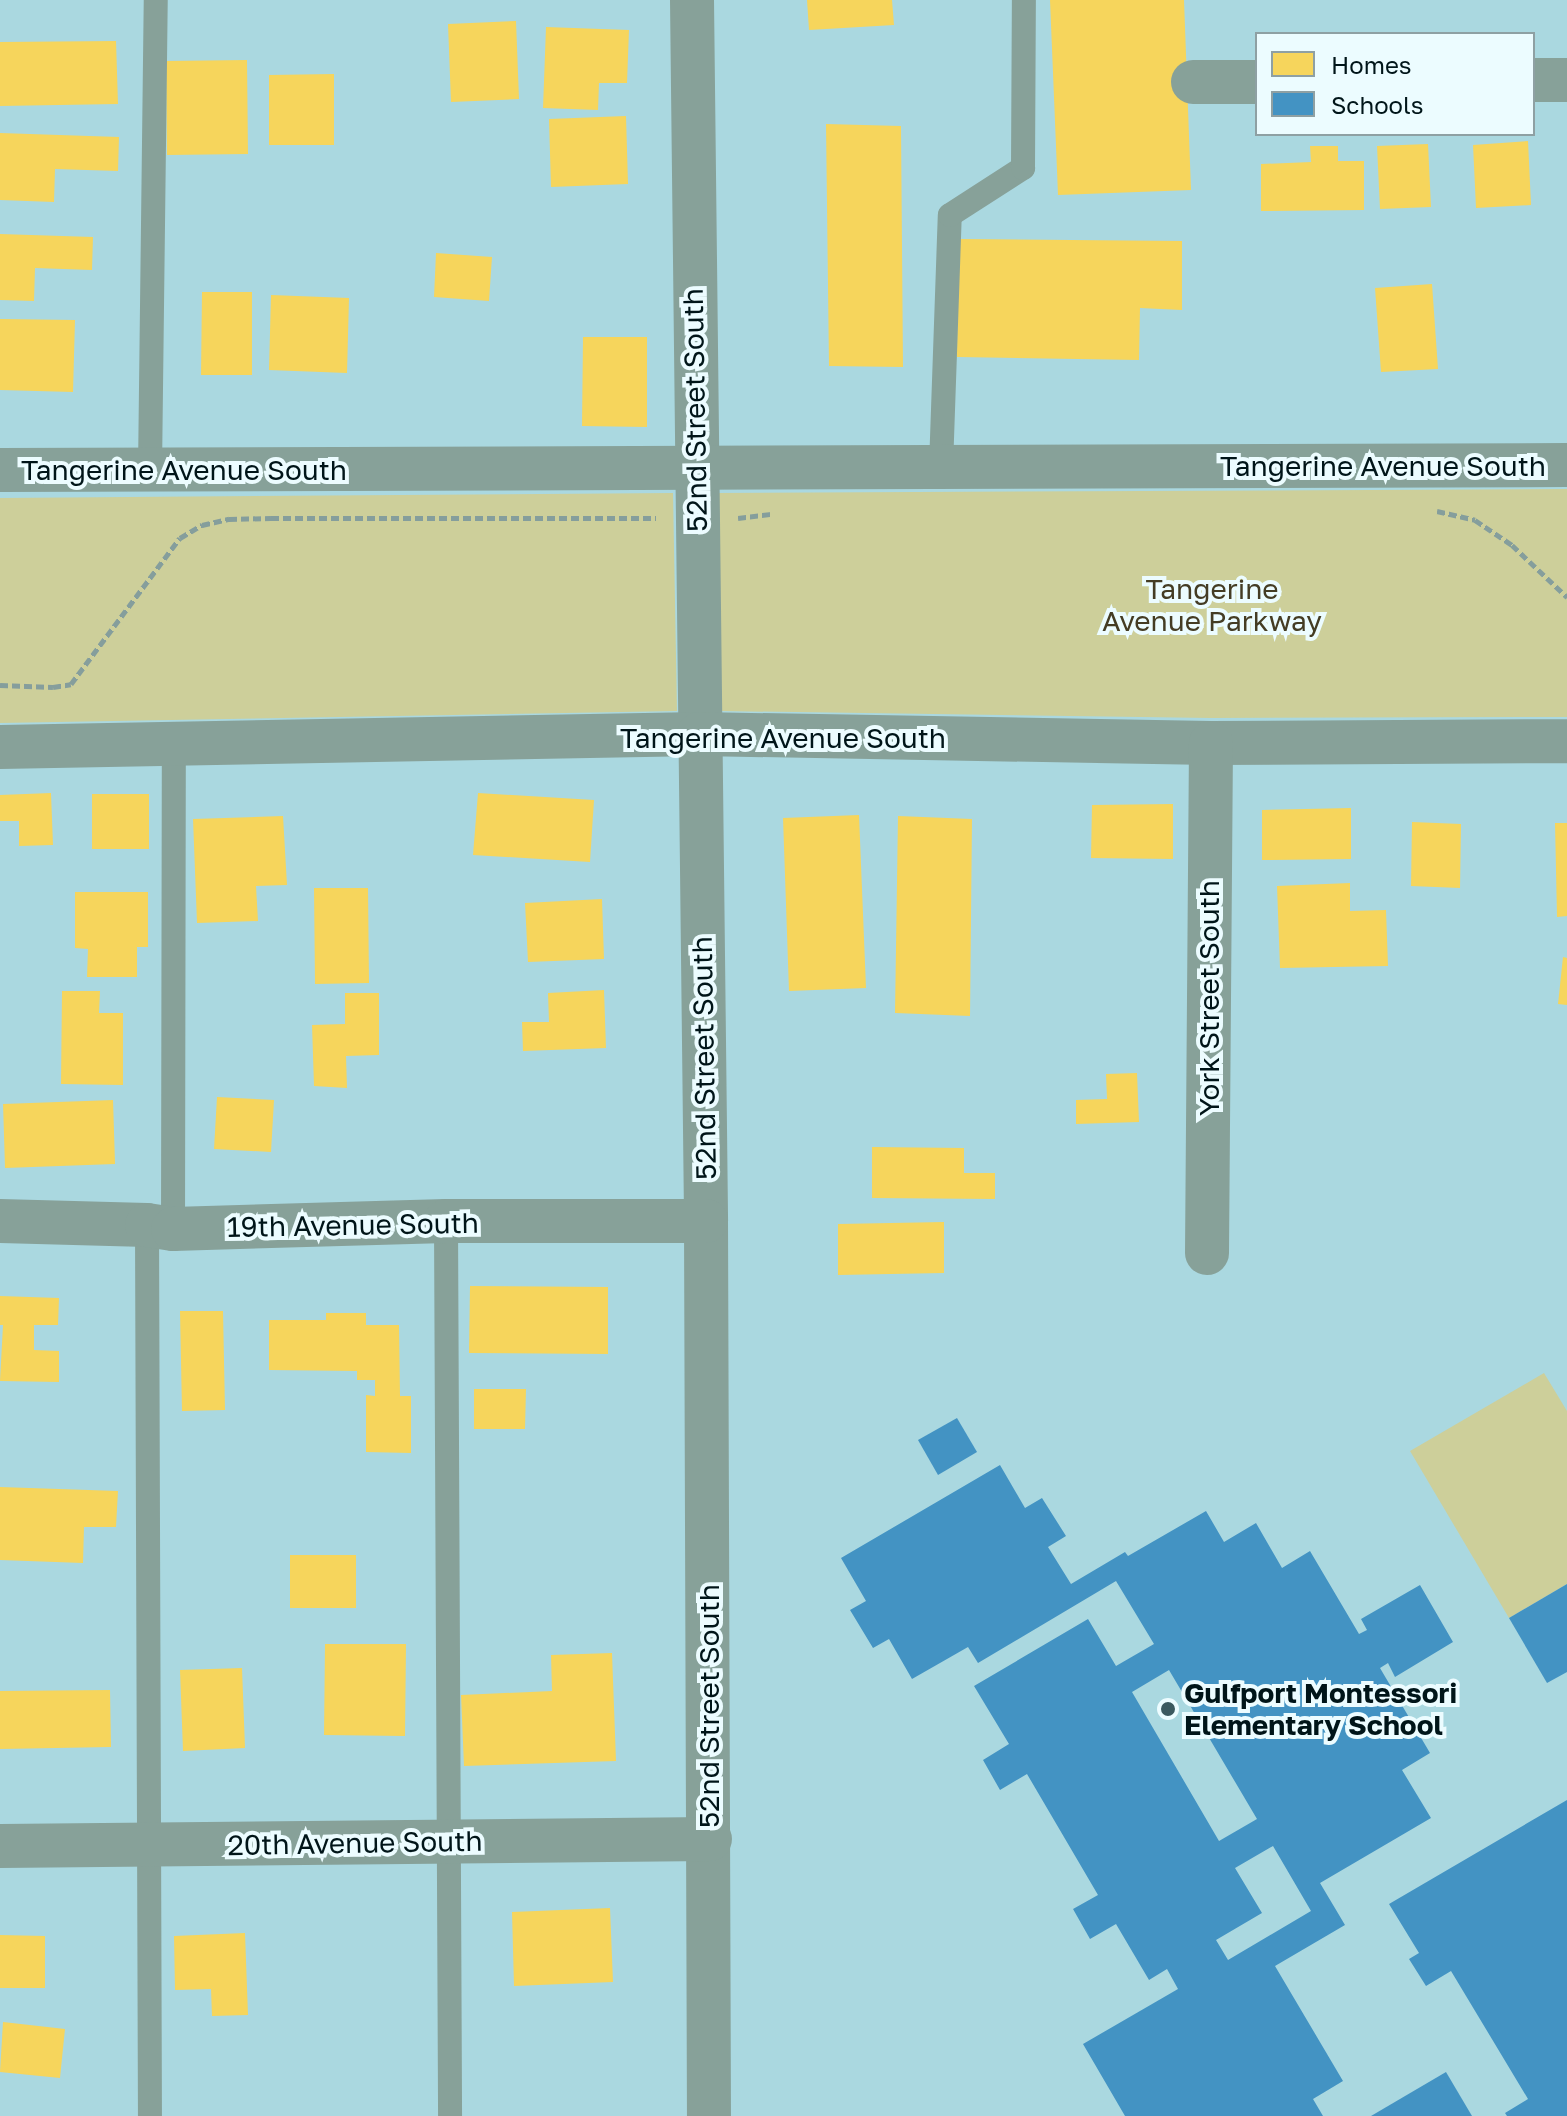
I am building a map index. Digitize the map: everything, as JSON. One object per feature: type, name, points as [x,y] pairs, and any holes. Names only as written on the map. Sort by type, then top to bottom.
[{"type":"street","name":"52nd Street South","points":[[692,0],[706,1221],[709,2116]]},
{"type":"street","points":[[1535,80],[1567,80]]},
{"type":"street","points":[[1193,82],[1255,82]]},
{"type":"street","name":"Tangerine Avenue South","points":[[0,470],[1567,465]]},
{"type":"street","name":"Tangerine Avenue South","points":[[0,747],[699,734],[1211,743],[1567,741]]},
{"type":"street","name":"York Street South","points":[[1207,1253],[1211,743]]},
{"type":"street","name":"19th Avenue South","points":[[0,1221],[160,1227],[446,1221],[706,1221]]},
{"type":"street","name":"20th Avenue South","points":[[0,1846],[150,1848],[449,1840],[710,1839]]},
{"type":"lane","points":[[150,470],[156,0]]},
{"type":"lane","points":[[941,467],[950,215],[1023,168],[1024,0]]},
{"type":"lane","points":[[150,2116],[150,1848],[160,1227],[174,746]]},
{"type":"lane","points":[[446,1221],[450,2116]]},
{"type":"path","points":[[0,685],[53,687],[71,684],[180,538],[202,525],[229,519],[649,518]]},
{"type":"path","points":[[1504,540],[1567,597]]},
{"type":"green space","name":"Tangerine Avenue Parkway","points":[[1567,489],[1567,717],[1211,718],[720,711],[716,493]]},
{"type":"green space","points":[[673,493],[677,711],[0,723],[0,498]]},
{"type":"green space","points":[[1544,1373],[1567,1411],[1567,1584],[1509,1618],[1410,1451]]},
{"type":"building: Homes","points":[[807,0],[892,0],[894,25],[809,30]]},
{"type":"building: Homes","points":[[1050,0],[1184,0],[1191,190],[1058,195]]},
{"type":"building: Homes","points":[[516,21],[519,99],[451,102],[448,24]]},
{"type":"building: Homes","points":[[546,27],[629,30],[627,83],[599,83],[598,110],[543,108]]},
{"type":"building: Homes","points":[[116,41],[118,104],[0,106],[0,42]]},
{"type":"building: Homes","points":[[247,60],[248,154],[167,155],[166,61]]},
{"type":"building: Homes","points":[[334,74],[334,145],[269,145],[269,75]]},
{"type":"building: Homes","points":[[626,116],[628,184],[551,187],[549,119]]},
{"type":"building: Homes","points":[[826,124],[901,126],[903,367],[829,366]]},
{"type":"building: Homes","points":[[0,133],[119,137],[118,171],[55,169],[54,202],[0,200]]},
{"type":"building: Homes","points":[[1528,141],[1531,205],[1476,208],[1473,145]]},
{"type":"building: Homes","points":[[1428,144],[1431,207],[1380,209],[1377,146]]},
{"type":"building: Homes","points":[[1310,146],[1338,146],[1338,161],[1364,161],[1364,210],[1261,211],[1261,164],[1311,162]]},
{"type":"building: Homes","points":[[0,234],[93,237],[92,270],[35,268],[34,301],[0,300]]},
{"type":"building: Homes","points":[[958,239],[1182,241],[1182,310],[1140,308],[1139,360],[957,357]]},
{"type":"building: Homes","points":[[436,253],[492,257],[489,301],[434,297]]},
{"type":"building: Homes","points":[[1432,284],[1438,369],[1381,372],[1375,288]]},
{"type":"building: Homes","points":[[202,292],[252,292],[252,375],[201,375]]},
{"type":"building: Homes","points":[[271,295],[349,298],[347,373],[269,370]]},
{"type":"building: Homes","points":[[0,319],[75,320],[73,392],[0,390]]},
{"type":"building: Homes","points":[[583,337],[647,337],[647,427],[582,426]]},
{"type":"building: Homes","points":[[51,793],[53,845],[19,846],[19,821],[0,821],[0,795]]},
{"type":"building: Homes","points":[[478,793],[594,800],[590,862],[473,855]]},
{"type":"building: Homes","points":[[92,794],[149,794],[149,849],[92,849]]},
{"type":"building: Homes","points":[[1173,804],[1173,859],[1091,858],[1092,805]]},
{"type":"building: Homes","points":[[1351,808],[1351,859],[1262,860],[1262,810]]},
{"type":"building: Homes","points":[[859,815],[866,988],[789,991],[783,818]]},
{"type":"building: Homes","points":[[283,816],[287,885],[256,886],[258,921],[197,923],[193,819]]},
{"type":"building: Homes","points":[[898,816],[972,819],[970,1016],[895,1013]]},
{"type":"building: Homes","points":[[1412,822],[1461,824],[1460,888],[1411,886]]},
{"type":"building: Homes","points":[[1555,823],[1567,823],[1567,916],[1557,917]]},
{"type":"building: Homes","points":[[1350,883],[1350,911],[1386,910],[1388,966],[1280,968],[1277,886]]},
{"type":"building: Homes","points":[[314,888],[368,888],[369,983],[315,984]]},
{"type":"building: Homes","points":[[75,892],[148,892],[148,947],[137,947],[137,977],[87,977],[88,949],[75,948]]},
{"type":"building: Homes","points":[[602,899],[604,959],[528,962],[525,903]]},
{"type":"building: Homes","points":[[1563,957],[1567,958],[1567,1005],[1558,1004]]},
{"type":"building: Homes","points":[[604,990],[606,1048],[523,1051],[522,1022],[549,1022],[548,993]]},
{"type":"building: Homes","points":[[62,991],[100,991],[99,1013],[123,1013],[123,1085],[61,1084]]},
{"type":"building: Homes","points":[[345,993],[379,993],[379,1055],[346,1056],[347,1088],[314,1086],[312,1025],[345,1024]]},
{"type":"building: Homes","points":[[1137,1073],[1139,1122],[1076,1124],[1076,1100],[1107,1099],[1106,1074]]},
{"type":"building: Homes","points":[[217,1097],[274,1100],[271,1152],[214,1149]]},
{"type":"building: Homes","points":[[113,1100],[115,1164],[5,1168],[3,1104]]},
{"type":"building: Homes","points":[[872,1147],[964,1148],[964,1173],[995,1173],[995,1199],[872,1198]]},
{"type":"building: Homes","points":[[944,1222],[944,1273],[838,1275],[838,1224]]},
{"type":"building: Homes","points":[[470,1286],[608,1287],[608,1354],[469,1353]]},
{"type":"building: Homes","points":[[0,1296],[59,1298],[58,1325],[34,1325],[34,1350],[59,1351],[59,1382],[0,1381],[3,1325],[0,1325]]},
{"type":"building: Homes","points":[[180,1311],[223,1311],[225,1410],[182,1411]]},
{"type":"building: Homes","points":[[326,1313],[366,1313],[366,1325],[399,1325],[400,1396],[411,1396],[411,1453],[366,1452],[366,1395],[375,1396],[375,1380],[357,1380],[357,1371],[269,1370],[269,1320],[326,1320]]},
{"type":"building: Homes","points":[[474,1389],[526,1389],[525,1429],[474,1429]]},
{"type":"building: Homes","points":[[0,1487],[118,1491],[116,1527],[84,1527],[83,1563],[0,1560]]},
{"type":"building: Homes","points":[[290,1555],[356,1555],[356,1608],[290,1608]]},
{"type":"building: Homes","points":[[325,1644],[406,1644],[405,1736],[324,1735]]},
{"type":"building: Homes","points":[[612,1653],[616,1761],[464,1766],[461,1695],[552,1691],[551,1655]]},
{"type":"building: Homes","points":[[242,1668],[245,1748],[183,1751],[180,1670]]},
{"type":"building: Homes","points":[[110,1690],[111,1747],[0,1749],[0,1691]]},
{"type":"building: Homes","points":[[610,1908],[613,1982],[514,1986],[512,1912]]},
{"type":"building: Homes","points":[[245,1933],[248,2015],[212,2016],[211,1989],[175,1990],[174,1936]]},
{"type":"building: Homes","points":[[0,1935],[45,1936],[45,1988],[0,1988]]},
{"type":"building: Homes","points":[[3,2022],[65,2029],[60,2078],[0,2072]]},
{"type":"building: Schools","points":[[957,1418],[977,1452],[938,1475],[918,1440]]},
{"type":"building: Schools","points":[[1000,1465],[1025,1508],[1042,1498],[1066,1536],[1048,1547],[1071,1584],[1125,1552],[1128,1556],[1206,1511],[1224,1542],[1256,1523],[1282,1568],[1310,1551],[1359,1634],[1367,1630],[1361,1619],[1420,1585],[1453,1642],[1395,1677],[1388,1663],[1380,1668],[1430,1753],[1402,1770],[1431,1818],[1320,1883],[1345,1925],[1275,1966],[1343,2081],[1313,2099],[1323,2116],[1125,2116],[1083,2044],[1178,1989],[1167,1969],[1149,1980],[1116,1924],[1090,1939],[1073,1909],[1098,1895],[1027,1774],[1000,1790],[983,1760],[1009,1744],[974,1686],[1088,1619],[1116,1666],[1154,1644],[1116,1581],[978,1663],[968,1647],[912,1679],[889,1639],[873,1648],[850,1610],[866,1601],[841,1558]],"holes":[[[1169,1670],[1257,1819],[1219,1841],[1132,1692]],[[1273,1846],[1311,1911],[1228,1960],[1216,1940],[1262,1913],[1235,1868]]]},
{"type":"building: Schools","points":[[1567,1584],[1567,1672],[1547,1683],[1509,1618]]},
{"type":"building: Schools","points":[[1567,1800],[1567,2116],[1507,2116],[1505,2113],[1528,2099],[1451,1971],[1426,1986],[1409,1959],[1419,1953],[1389,1904]]},
{"type":"building: Schools","points":[[1446,2072],[1472,2116],[1371,2116]]},
{"type":"place","name":"Gulfport Montessori Elementary School","points":[[1168,1709]]}]
